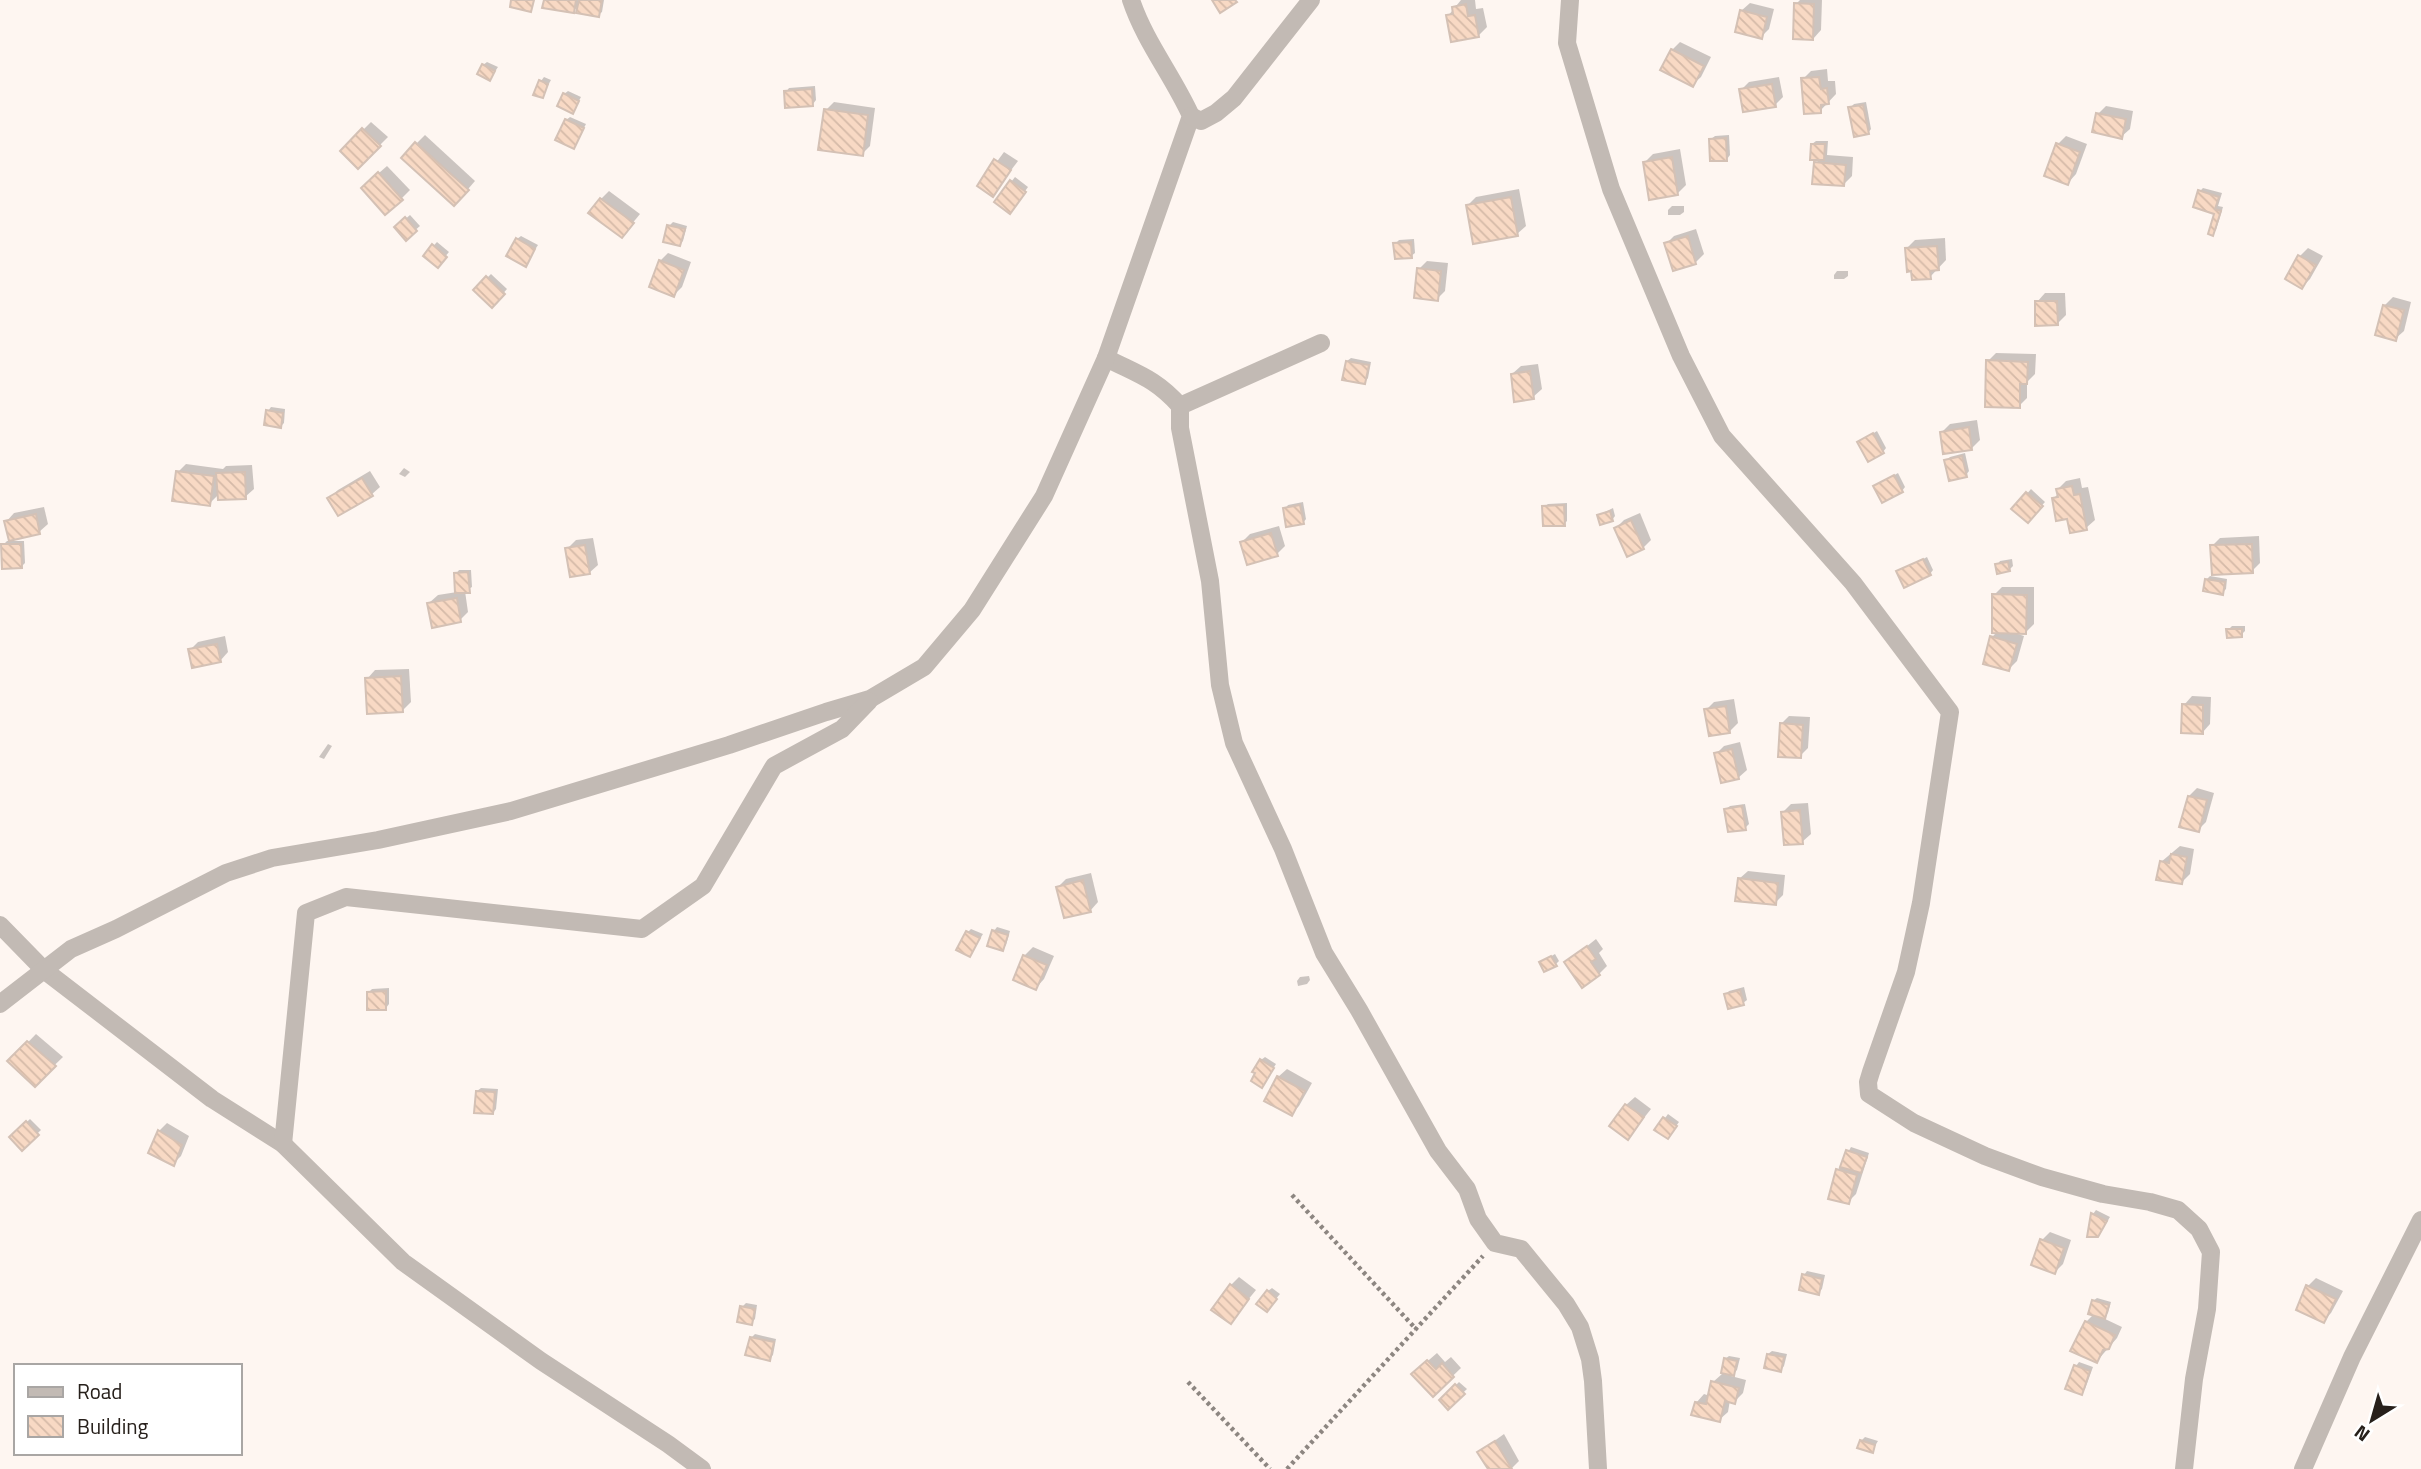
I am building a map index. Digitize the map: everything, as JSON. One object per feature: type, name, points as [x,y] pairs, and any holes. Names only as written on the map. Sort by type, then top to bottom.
[{"type":"street","points":[[1131,0],[1143,32],[1178,86],[1191,116],[1201,121],[1216,113],[1234,97],[1311,0]]},
{"type":"street","points":[[1570,0],[1567,43],[1611,189],[1681,356],[1722,436],[1853,583],[1950,712],[1921,903],[1906,972],[1868,1082],[1869,1094],[1914,1123],[1985,1156],[2042,1177],[2103,1194],[2178,1210],[2199,1229],[2211,1252],[2207,1309],[2194,1379],[2184,1469]]},
{"type":"street","points":[[0,1004],[71,949],[226,873],[272,858],[378,840],[510,811],[870,699],[924,667],[971,610],[1044,496],[1106,358],[1191,116]]},
{"type":"street","points":[[1180,406],[1321,343]]},
{"type":"street","points":[[1106,358],[1159,384],[1180,406],[1180,428],[1210,581],[1220,685],[1234,743],[1283,849],[1324,953],[1438,1151],[1467,1189],[1478,1219],[1495,1243],[1521,1249],[1566,1304],[1580,1327],[1591,1370],[1598,1469]]},
{"type":"street","points":[[283,1144],[306,913],[346,897],[642,929],[703,886],[774,765],[842,729],[870,699]]},
{"type":"street","points":[[0,925],[44,970],[212,1099],[283,1144],[403,1262],[541,1361],[702,1469]]},
{"type":"street","points":[[2303,1469],[2352,1357],[2421,1220]]},
{"type":"path","points":[[1292,1195],[1416,1329]]},
{"type":"path","points":[[1287,1469],[1495,1243]]},
{"type":"path","points":[[1188,1382],[1270,1469]]},
{"type":"building","points":[[511,0],[534,0],[531,12],[510,7]]},
{"type":"building","points":[[544,0],[576,0],[574,13],[542,8]]},
{"type":"building","points":[[579,0],[602,0],[599,17],[576,13]]},
{"type":"building","points":[[1212,0],[1235,0],[1237,2],[1220,13]]},
{"type":"building","points":[[1794,3],[1814,4],[1813,40],[1793,39]]},
{"type":"building","points":[[1466,4],[1468,16],[1475,15],[1479,37],[1451,42],[1446,15],[1453,14],[1452,7]]},
{"type":"building","points":[[1740,10],[1767,17],[1762,39],[1735,32]]},
{"type":"building","points":[[1671,49],[1704,66],[1693,87],[1660,70]]},
{"type":"building","points":[[482,64],[495,71],[490,81],[477,74]]},
{"type":"building","points":[[1819,77],[1821,89],[1827,88],[1829,104],[1821,105],[1821,113],[1804,114],[1801,78]]},
{"type":"building","points":[[539,80],[548,84],[543,98],[533,95]]},
{"type":"building","points":[[1772,84],[1776,107],[1743,112],[1739,89]]},
{"type":"building","points":[[812,89],[813,106],[785,108],[784,91]]},
{"type":"building","points":[[563,93],[579,101],[573,114],[557,106]]},
{"type":"building","points":[[1863,105],[1869,134],[1854,137],[1848,107]]},
{"type":"building","points":[[824,109],[868,115],[863,156],[818,150]]},
{"type":"building","points":[[2096,113],[2126,119],[2122,139],[2092,132]]},
{"type":"building","points":[[565,119],[584,128],[574,149],[555,140]]},
{"type":"building","points":[[362,128],[381,146],[358,169],[340,151]]},
{"type":"building","points":[[1726,138],[1727,161],[1710,161],[1709,139]]},
{"type":"building","points":[[415,142],[469,190],[454,206],[401,158]]},
{"type":"building","points":[[2056,143],[2080,152],[2068,185],[2044,176]]},
{"type":"building","points":[[1811,144],[1825,144],[1824,160],[1810,160]]},
{"type":"building","points":[[1672,157],[1678,195],[1649,200],[1643,162]]},
{"type":"building","points":[[994,159],[1011,170],[993,197],[977,186]]},
{"type":"building","points":[[1814,162],[1846,165],[1844,186],[1812,184]]},
{"type":"building","points":[[378,172],[403,200],[385,215],[361,188]]},
{"type":"building","points":[[1010,180],[1026,192],[1010,214],[994,202]]},
{"type":"building","points":[[2198,190],[2219,197],[2215,209],[2221,211],[2213,236],[2208,234],[2214,214],[2193,207]]},
{"type":"building","points":[[1511,197],[1518,236],[1473,244],[1466,205]]},
{"type":"building","points":[[600,198],[634,223],[622,238],[588,213]]},
{"type":"building","points":[[405,217],[417,231],[406,241],[394,227]]},
{"type":"building","points":[[667,225],[685,229],[680,246],[663,242]]},
{"type":"building","points":[[1688,236],[1696,264],[1673,271],[1664,243]]},
{"type":"building","points":[[516,238],[535,249],[526,267],[506,256]]},
{"type":"building","points":[[1411,242],[1412,258],[1395,259],[1393,243]]},
{"type":"building","points":[[432,244],[447,257],[438,268],[423,256]]},
{"type":"building","points":[[1937,246],[1939,270],[1930,271],[1931,279],[1912,280],[1911,271],[1907,272],[1905,248]]},
{"type":"building","points":[[2298,255],[2316,265],[2302,289],[2285,279]]},
{"type":"building","points":[[659,260],[684,270],[674,297],[649,287]]},
{"type":"building","points":[[1417,268],[1441,271],[1438,301],[1414,298]]},
{"type":"building","points":[[486,276],[505,294],[492,308],[473,290]]},
{"type":"building","points":[[2035,301],[2057,301],[2058,325],[2035,326]]},
{"type":"building","points":[[2383,305],[2404,310],[2396,341],[2375,335]]},
{"type":"building","points":[[1986,360],[2028,362],[2027,384],[2020,384],[2020,408],[1985,407]]},
{"type":"building","points":[[1346,361],[1369,365],[1365,384],[1342,380]]},
{"type":"building","points":[[1530,371],[1534,399],[1514,402],[1511,374]]},
{"type":"building","points":[[266,410],[283,413],[281,428],[264,425]]},
{"type":"building","points":[[1969,427],[1972,450],[1943,454],[1940,432]]},
{"type":"building","points":[[1873,433],[1884,453],[1868,462],[1857,442]]},
{"type":"building","points":[[1962,456],[1967,477],[1949,481],[1944,460]]},
{"type":"building","points":[[176,471],[214,476],[210,506],[172,501]]},
{"type":"building","points":[[245,472],[246,499],[218,500],[216,473]]},
{"type":"building","points":[[1894,475],[1903,492],[1882,503],[1873,486]]},
{"type":"building","points":[[362,478],[373,496],[338,516],[327,498]]},
{"type":"building","points":[[2072,486],[2074,495],[2080,494],[2087,530],[2070,533],[2067,519],[2056,521],[2052,498],[2058,497],[2056,489]]},
{"type":"building","points":[[2026,492],[2043,506],[2028,523],[2011,509]]},
{"type":"building","points":[[1300,505],[1304,524],[1286,527],[1283,508]]},
{"type":"building","points":[[1564,505],[1565,526],[1543,526],[1542,506]]},
{"type":"building","points":[[1610,511],[1613,521],[1600,525],[1597,515]]},
{"type":"building","points":[[36,514],[40,534],[9,541],[4,521]]},
{"type":"building","points":[[1631,520],[1644,549],[1627,557],[1614,528]]},
{"type":"building","points":[[1271,533],[1278,556],[1247,565],[1240,542]]},
{"type":"building","points":[[1,544],[21,544],[22,568],[2,569]]},
{"type":"building","points":[[2252,544],[2253,573],[2212,575],[2210,545]]},
{"type":"building","points":[[585,545],[590,574],[570,577],[565,548]]},
{"type":"building","points":[[1923,559],[1931,575],[1904,588],[1896,571]]},
{"type":"building","points":[[2008,562],[2010,571],[1997,574],[1995,564]]},
{"type":"building","points":[[468,572],[470,593],[455,593],[454,573]]},
{"type":"building","points":[[2205,579],[2225,582],[2223,595],[2203,591]]},
{"type":"building","points":[[1992,594],[2027,595],[2026,634],[1992,633]]},
{"type":"building","points":[[457,598],[461,622],[432,628],[427,603]]},
{"type":"building","points":[[2226,629],[2242,629],[2242,637],[2227,638]]},
{"type":"building","points":[[1990,636],[2017,644],[2009,671],[1983,664]]},
{"type":"building","points":[[217,644],[221,662],[192,668],[188,649]]},
{"type":"building","points":[[401,676],[403,712],[367,714],[365,678]]},
{"type":"building","points":[[2182,704],[2203,705],[2203,734],[2181,733]]},
{"type":"building","points":[[1726,706],[1730,733],[1709,736],[1704,709]]},
{"type":"building","points":[[1780,723],[1803,725],[1801,758],[1778,757]]},
{"type":"building","points":[[1732,749],[1739,779],[1721,783],[1714,753]]},
{"type":"building","points":[[2188,796],[2207,800],[2199,832],[2179,827]]},
{"type":"building","points":[[1742,806],[1746,830],[1728,832],[1724,809]]},
{"type":"building","points":[[1800,810],[1803,844],[1784,845],[1781,812]]},
{"type":"building","points":[[2171,854],[2187,857],[2182,884],[2156,880],[2160,861],[2169,863]]},
{"type":"building","points":[[1738,878],[1778,883],[1776,905],[1735,901]]},
{"type":"building","points":[[1083,880],[1091,912],[1064,918],[1056,887]]},
{"type":"building","points":[[992,930],[1008,935],[1003,951],[987,946]]},
{"type":"building","points":[[966,931],[980,938],[970,957],[956,950]]},
{"type":"building","points":[[1587,946],[1596,959],[1591,962],[1600,975],[1582,988],[1564,962]]},
{"type":"building","points":[[1023,955],[1047,965],[1036,990],[1013,980]]},
{"type":"building","points":[[1551,956],[1557,966],[1544,972],[1539,962]]},
{"type":"building","points":[[1740,990],[1744,1005],[1728,1009],[1724,994]]},
{"type":"building","points":[[386,991],[386,1010],[367,1010],[367,992]]},
{"type":"building","points":[[27,1041],[56,1066],[35,1087],[7,1061]]},
{"type":"building","points":[[1260,1059],[1274,1068],[1262,1088],[1251,1081],[1255,1073],[1252,1072]]},
{"type":"building","points":[[1277,1076],[1305,1091],[1292,1116],[1264,1101]]},
{"type":"building","points":[[476,1091],[495,1092],[493,1114],[474,1113]]},
{"type":"building","points":[[1625,1104],[1644,1117],[1628,1140],[1609,1126]]},
{"type":"building","points":[[1663,1117],[1677,1126],[1668,1139],[1654,1130]]},
{"type":"building","points":[[26,1121],[39,1135],[22,1151],[9,1137]]},
{"type":"building","points":[[158,1130],[182,1145],[174,1166],[148,1153]]},
{"type":"building","points":[[1846,1150],[1867,1157],[1861,1173],[1840,1167]]},
{"type":"building","points":[[1836,1169],[1857,1175],[1849,1204],[1828,1199]]},
{"type":"building","points":[[2091,1213],[2107,1221],[2098,1237],[2087,1237]]},
{"type":"building","points":[[2040,1239],[2064,1248],[2055,1274],[2031,1265]]},
{"type":"building","points":[[1802,1274],[1822,1279],[1819,1295],[1799,1290]]},
{"type":"building","points":[[1230,1284],[1249,1299],[1231,1324],[1211,1310]]},
{"type":"building","points":[[2306,1285],[2336,1299],[2324,1323],[2296,1310]]},
{"type":"building","points":[[1267,1290],[1277,1299],[1267,1312],[1256,1304]]},
{"type":"building","points":[[2092,1300],[2109,1305],[2105,1319],[2088,1314]]},
{"type":"building","points":[[740,1306],[755,1309],[752,1325],[737,1322]]},
{"type":"building","points":[[2085,1321],[2115,1335],[2109,1349],[2103,1350],[2097,1363],[2070,1351]]},
{"type":"building","points":[[750,1337],[774,1342],[770,1361],[745,1355]]},
{"type":"building","points":[[1767,1354],[1784,1357],[1781,1372],[1764,1368]]},
{"type":"building","points":[[1724,1358],[1737,1361],[1734,1376],[1721,1373]]},
{"type":"building","points":[[1427,1360],[1436,1369],[1442,1363],[1454,1377],[1433,1397],[1411,1374]]},
{"type":"building","points":[[2074,1365],[2090,1371],[2082,1395],[2065,1389]]},
{"type":"building","points":[[1711,1381],[1739,1388],[1735,1404],[1725,1401],[1720,1422],[1691,1415],[1695,1402],[1706,1404]]},
{"type":"building","points":[[1455,1384],[1465,1394],[1448,1410],[1439,1400]]},
{"type":"building","points":[[1860,1440],[1875,1445],[1873,1453],[1857,1448]]},
{"type":"building","points":[[1495,1441],[1512,1469],[1488,1469],[1477,1452]]}]
